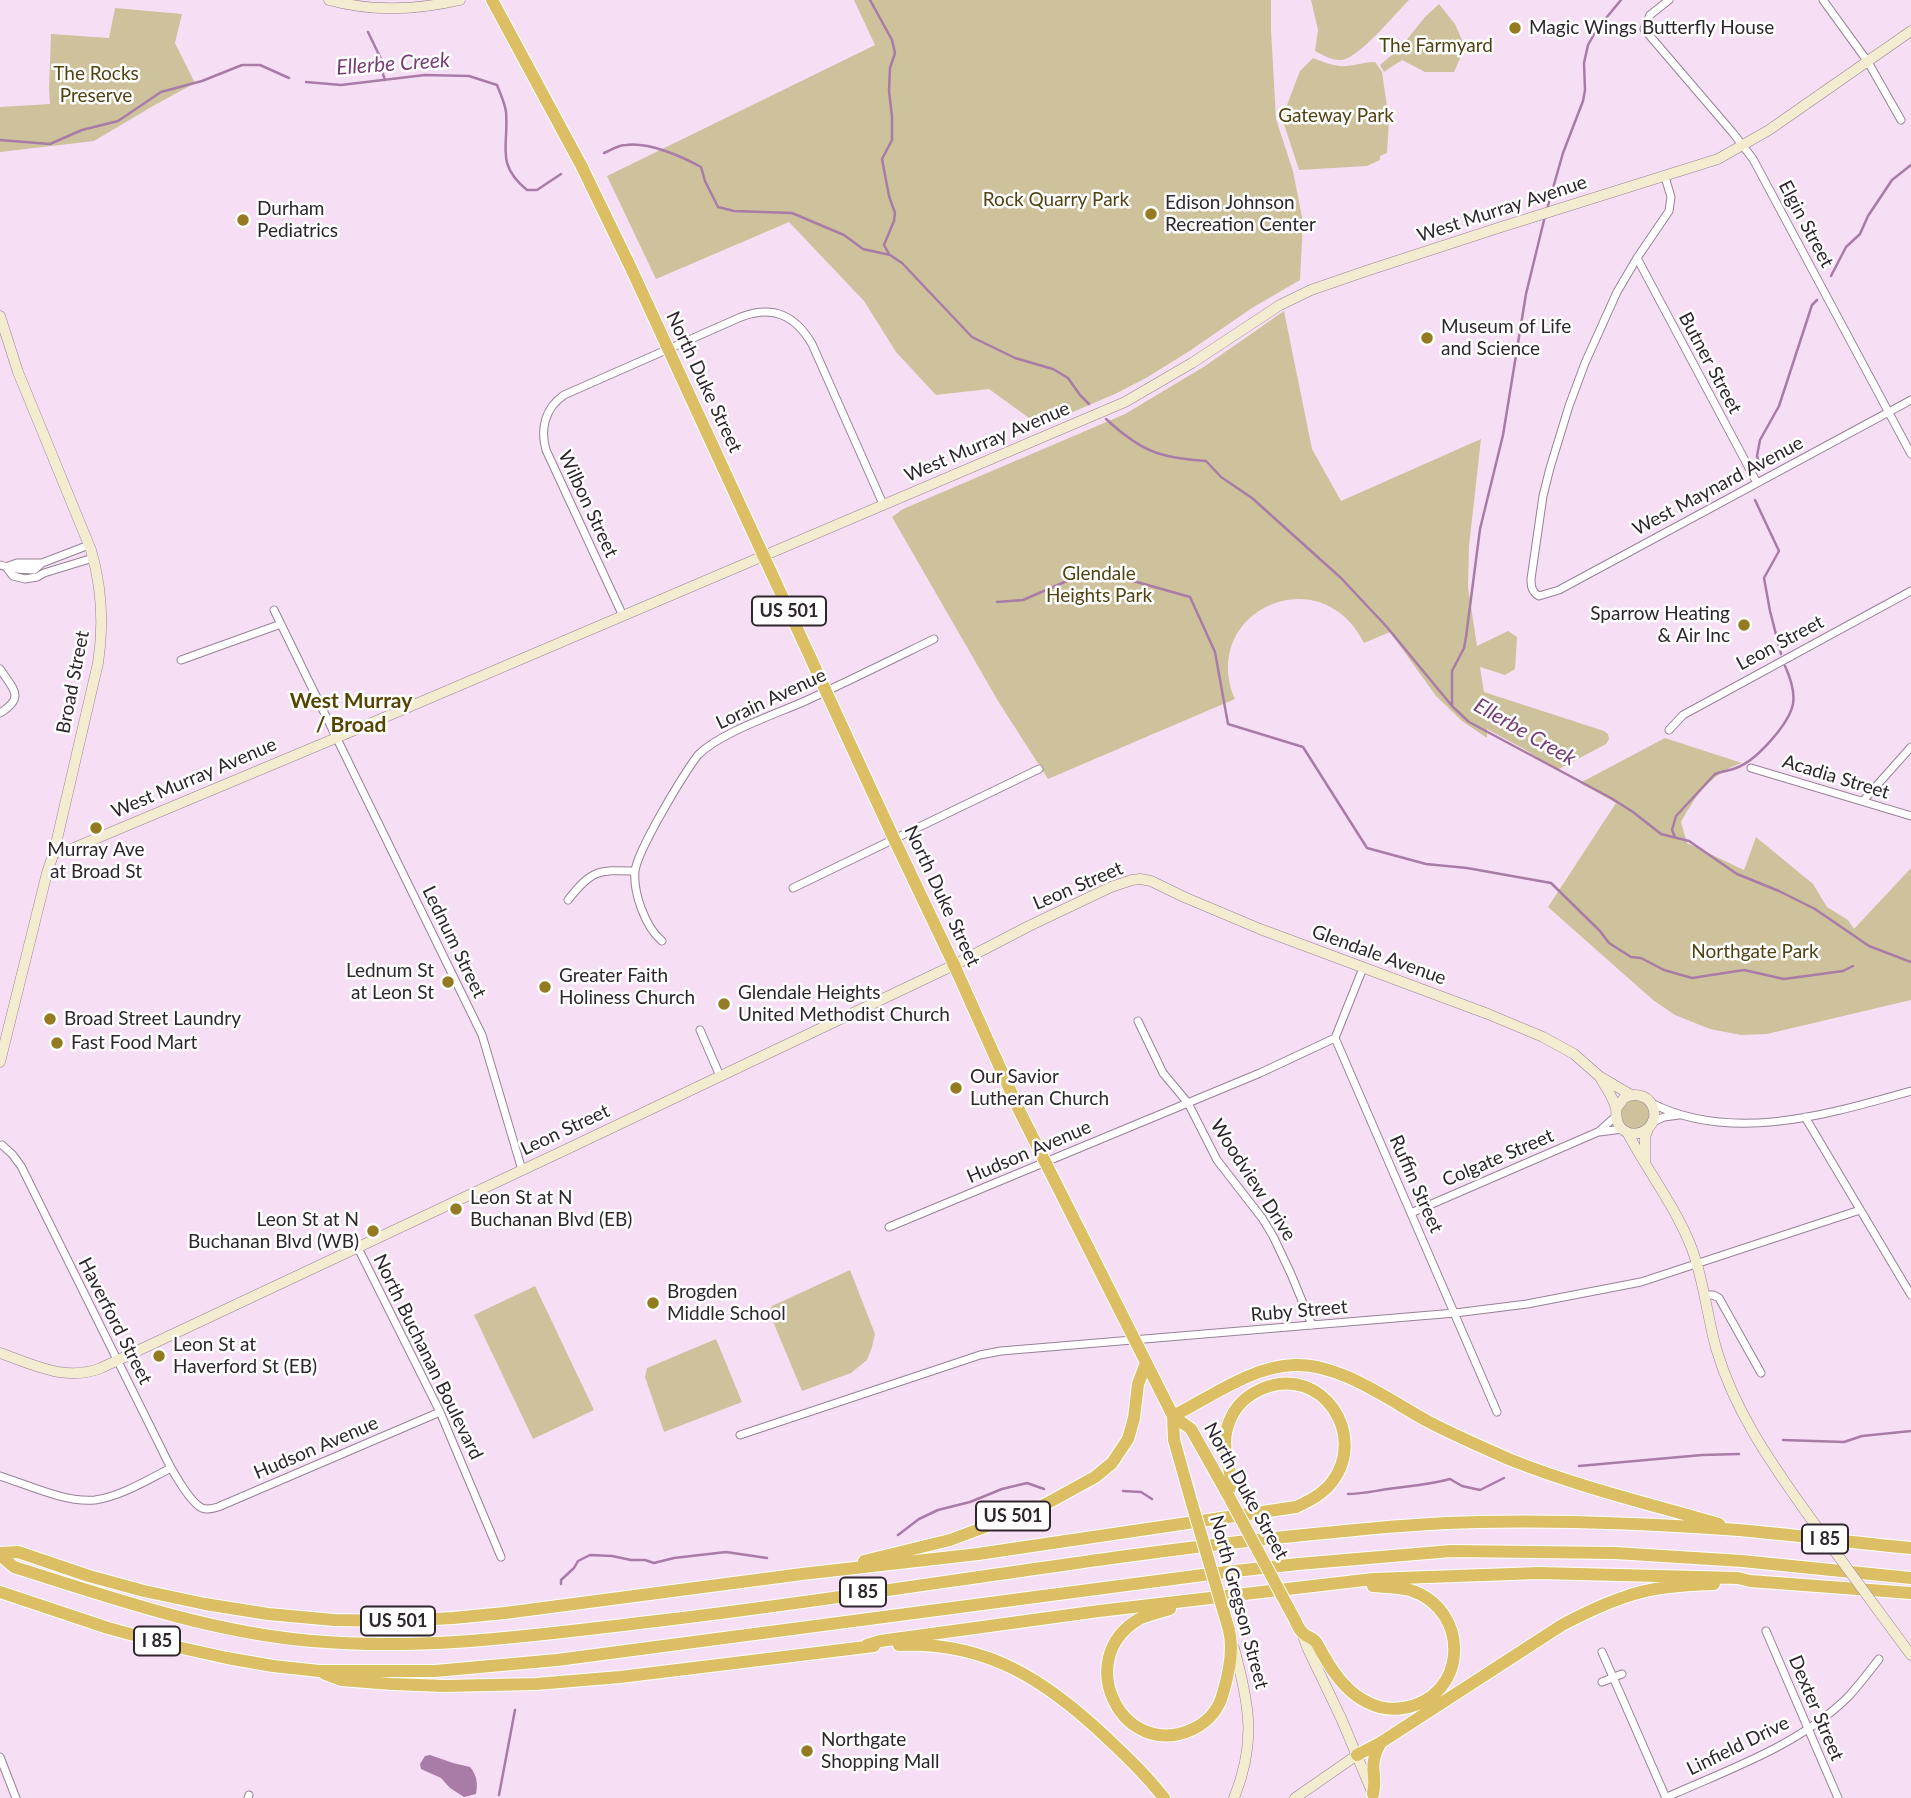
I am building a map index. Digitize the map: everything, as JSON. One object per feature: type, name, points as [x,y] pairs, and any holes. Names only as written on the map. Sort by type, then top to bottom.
[{"type":"highway","name":"North Duke Street","points":[[492,0],[581,165],[1045,1162],[1173,1416],[1191,1429],[1302,1633]]},
{"type":"highway","name":"US 501","points":[[0,1554],[18,1552],[100,1579],[205,1604],[268,1614],[354,1621],[492,1615],[802,1574],[950,1540],[1044,1504],[1095,1477],[1112,1463],[1128,1439],[1146,1363]]},
{"type":"highway","points":[[1173,1416],[1267,1368],[1293,1364],[1317,1366],[1349,1378],[1437,1426],[1490,1451],[1554,1477],[1740,1530]]},
{"type":"highway","points":[[802,1574],[978,1555],[1296,1507],[1317,1496],[1331,1483],[1342,1460],[1345,1446],[1342,1426],[1327,1400],[1310,1389],[1288,1384],[1271,1385],[1248,1396],[1233,1414],[1226,1433],[1226,1454],[1231,1480],[1228,1495]]},
{"type":"highway","name":"North Gregson Street","points":[[1173,1416],[1174,1440],[1232,1643]]},
{"type":"highway","name":"I 85","points":[[0,1554],[14,1567],[165,1614],[222,1628],[313,1641],[431,1644],[712,1615],[1069,1564],[1334,1532],[1477,1522],[1612,1524],[1740,1530],[1911,1548]]},
{"type":"highway","name":"I 85","points":[[0,1592],[108,1628],[182,1648],[250,1662],[319,1671],[435,1671],[507,1666],[1218,1573],[1451,1551],[1628,1554],[1742,1561],[1911,1578]]},
{"type":"highway","points":[[1316,1587],[1373,1579],[1539,1573],[1738,1578],[1750,1581]]},
{"type":"highway","points":[[1357,1755],[1380,1743],[1562,1625],[1623,1597],[1674,1587],[1750,1581],[1911,1593]]},
{"type":"highway","name":"US 501","points":[[319,1671],[341,1680],[392,1684],[536,1684],[621,1677],[1168,1603],[1316,1587],[1366,1586],[1408,1590],[1429,1599],[1442,1612],[1454,1635],[1452,1668],[1432,1696],[1410,1707],[1384,1708],[1365,1702],[1353,1693],[1331,1668],[1316,1641],[1302,1633]]},
{"type":"highway","points":[[1183,1603],[1140,1619],[1123,1632],[1114,1645],[1107,1671],[1110,1695],[1115,1707],[1132,1724],[1151,1733],[1169,1735],[1190,1731],[1207,1720],[1221,1700],[1232,1643]]},
{"type":"highway","points":[[867,1645],[949,1647],[988,1657],[1017,1669],[1054,1692],[1084,1717],[1164,1798]]},
{"type":"highway","points":[[1374,1796],[1376,1784],[1372,1764],[1380,1743]]},
{"type":"street","points":[[329,0],[363,7],[393,9],[460,0]]},
{"type":"street","name":"Elgin Street","points":[[1670,0],[1650,15],[1644,29],[1753,159],[1911,454]]},
{"type":"street","points":[[1822,0],[1868,62],[1901,120]]},
{"type":"street","name":"West Murray Avenue","points":[[54,852],[64,852],[336,738],[1125,402],[1192,363],[1280,305],[1311,290],[1718,159],[1743,146],[1911,31]]},
{"type":"street","points":[[1637,258],[1669,211],[1671,197],[1665,177]]},
{"type":"street","name":"West Maynard Avenue","points":[[1637,258],[1617,292],[1585,363],[1549,468],[1531,579],[1531,587],[1539,596],[1559,590],[1911,400]]},
{"type":"street","name":"Butner Street","points":[[1637,258],[1757,483]]},
{"type":"street","points":[[667,349],[754,312],[770,312],[789,318],[804,331],[812,344],[883,504]]},
{"type":"street","name":"Broad Street","points":[[0,316],[18,372],[89,545],[102,604],[101,648],[54,852],[0,1062]]},
{"type":"street","name":"Wilbon Street","points":[[623,616],[547,450],[542,433],[543,425],[553,405],[564,395],[667,349]]},
{"type":"street","points":[[30,574],[42,563],[89,545]]},
{"type":"street","points":[[3,566],[13,576],[44,573],[93,558]]},
{"type":"street","points":[[3,566],[42,563]]},
{"type":"street","points":[[42,563],[44,573]]},
{"type":"street","name":"Leon Street","points":[[1670,730],[1683,715],[1911,591]]},
{"type":"street","name":"Lednum Street","points":[[274,610],[482,1035],[522,1170]]},
{"type":"street","points":[[181,660],[281,624]]},
{"type":"street","name":"Lorain Avenue","points":[[635,871],[654,828],[692,764],[705,749],[724,737],[934,639]]},
{"type":"street","points":[[0,669],[15,692],[15,702],[0,713]]},
{"type":"street","points":[[1863,801],[1911,747]]},
{"type":"street","name":"Acadia Street","points":[[1751,768],[1911,816]]},
{"type":"street","points":[[793,888],[1039,769]]},
{"type":"street","points":[[568,900],[586,879],[592,876],[610,870],[635,871],[641,906],[650,927],[662,941]]},
{"type":"street","name":"Leon Street","points":[[0,1353],[56,1372],[91,1372],[954,965],[1111,887],[1140,879]]},
{"type":"street","name":"Glendale Avenue","points":[[1140,879],[1152,881],[1260,929],[1544,1037],[1574,1054],[1599,1076],[1631,1095]]},
{"type":"street","points":[[1335,1038],[1363,968]]},
{"type":"street","name":"Woodview Drive","points":[[1138,1021],[1163,1073],[1188,1103],[1217,1160],[1273,1236],[1312,1325]]},
{"type":"street","points":[[700,1030],[720,1076]]},
{"type":"street","name":"Hudson Avenue","points":[[889,1227],[1283,1063],[1335,1038]]},
{"type":"street","name":"Ruffin Street","points":[[1335,1038],[1497,1412]]},
{"type":"street","name":"Glendale Avenue","points":[[1599,1076],[1616,1113]]},
{"type":"street","points":[[1911,1091],[1805,1117],[1768,1123],[1729,1123],[1682,1115],[1643,1096],[1631,1095],[1621,1101],[1616,1113],[1686,1234],[1697,1265],[1716,1349],[1734,1397],[1756,1440],[1911,1655]]},
{"type":"street","points":[[1645,1162],[1646,1137],[1655,1113],[1651,1102]]},
{"type":"street","name":"Colgate Street","points":[[1598,1132],[1616,1113]]},
{"type":"street","points":[[1625,1131],[1637,1134],[1664,1117],[1682,1115]]},
{"type":"street","points":[[1805,1117],[1911,1295]]},
{"type":"street","name":"Colgate Street","points":[[1411,1213],[1598,1132],[1625,1131]]},
{"type":"street","name":"Haverford Street","points":[[2,1145],[21,1166],[171,1468],[197,1505],[204,1509]]},
{"type":"street","name":"Ruby Street","points":[[740,1435],[980,1355],[1001,1351],[1506,1308],[1641,1282],[1860,1210]]},
{"type":"street","name":"North Buchanan Boulevard","points":[[358,1248],[440,1412],[501,1557]]},
{"type":"street","points":[[1704,1295],[1718,1298],[1760,1373]]},
{"type":"street","name":"Hudson Avenue","points":[[204,1509],[218,1507],[440,1412]]},
{"type":"street","points":[[0,1476],[71,1499],[93,1500],[120,1493],[171,1468]]},
{"type":"street","name":"Dexter Street","points":[[1766,1631],[1838,1798]]},
{"type":"street","name":"North Duke Street","points":[[1302,1633],[1374,1796]]},
{"type":"street","name":"North Gregson Street","points":[[1232,1643],[1246,1700],[1250,1732],[1234,1798]]},
{"type":"street","points":[[1602,1651],[1666,1798]]},
{"type":"street","name":"Linfield Drive","points":[[1666,1798],[1778,1747],[1808,1729],[1850,1695],[1879,1659]]},
{"type":"street","points":[[1602,1682],[1622,1674]]},
{"type":"street","points":[[1295,1798],[1357,1755]]},
{"type":"street","points":[[0,1757],[16,1798]]},
{"type":"green space","name":"Rock Quarry Park","points":[[854,0],[1271,0],[1276,119],[1293,171],[1303,222],[1300,280],[1252,308],[1146,378],[1040,426],[989,389],[936,395],[896,352],[864,301],[789,222],[656,279],[607,176],[875,45]]},
{"type":"green space","points":[[1311,0],[1409,0],[1358,51],[1339,60],[1315,51],[1318,30]]},
{"type":"green space","name":"The Farmyard","points":[[1439,4],[1455,24],[1465,47],[1454,72],[1425,72],[1402,60],[1384,72],[1380,65],[1400,48]]},
{"type":"green space","name":"The Rocks Preserve","points":[[115,8],[182,14],[175,43],[195,83],[94,141],[0,152],[0,107],[50,104],[51,34],[109,38]]},
{"type":"green space","name":"Gateway Park","points":[[1313,58],[1342,66],[1375,62],[1382,72],[1389,120],[1387,153],[1380,156],[1380,160],[1367,166],[1299,170],[1282,118],[1300,71]]},
{"type":"green space","name":"Glendale Heights Park","points":[[1284,311],[1312,449],[1341,501],[1481,439],[1469,546],[1468,587],[1477,646],[1508,631],[1517,637],[1515,669],[1505,675],[1480,667],[1484,692],[1604,731],[1609,739],[1606,744],[1557,770],[1487,729],[1487,738],[1462,721],[1436,696],[1390,632],[1364,643],[1344,617],[1320,602],[1294,599],[1269,605],[1248,620],[1233,641],[1228,668],[1235,699],[1048,779],[998,701],[892,517],[903,509],[1125,414],[1205,366]]},
{"type":"green space","name":"Northgate Park","points":[[1665,738],[1742,763],[1713,779],[1692,803],[1681,822],[1687,843],[1744,870],[1756,837],[1813,884],[1827,907],[1848,920],[1854,929],[1911,868],[1911,1000],[1767,1034],[1741,1035],[1710,1029],[1675,1015],[1653,1000],[1548,907],[1616,803],[1580,783]]},
{"type":"green space","points":[[1628,1099],[1644,1101],[1651,1110],[1648,1124],[1635,1131],[1621,1124],[1620,1107]]},
{"type":"green space","points":[[850,1270],[875,1334],[867,1360],[851,1373],[802,1391],[769,1312],[772,1306]]},
{"type":"green space","points":[[535,1286],[594,1410],[533,1439],[474,1315]]},
{"type":"green space","points":[[716,1339],[742,1402],[664,1432],[645,1377],[647,1368]]},
{"type":"shaded area","points":[[430,1755],[470,1767],[476,1780],[476,1794],[464,1797],[441,1778],[421,1769],[420,1764],[425,1756]]},
{"type":"waterway","points":[[870,0],[892,40],[895,53],[890,68],[889,91],[892,140],[882,159],[895,213],[884,245],[889,254]]},
{"type":"waterway","points":[[1547,209],[1563,153],[1583,101],[1584,63],[1588,45],[1597,29],[1621,0]]},
{"type":"waterway","points":[[368,32],[381,59],[385,80]]},
{"type":"waterway","name":"Ellerbe Creek","points":[[0,140],[50,144],[82,130],[118,121],[161,92],[202,81],[242,65],[260,65],[289,78]]},
{"type":"waterway","name":"Ellerbe Creek","points":[[306,82],[341,85],[425,75],[469,76],[497,85],[506,112],[507,163],[517,181],[527,190],[537,190],[561,174]]},
{"type":"waterway","name":"Ellerbe Creek","points":[[604,153],[620,146],[635,145],[665,151],[701,167],[718,207],[734,211],[792,213],[844,235],[863,249],[890,255],[902,263],[972,337],[1015,358],[1053,369],[1068,378],[1089,404]]},
{"type":"waterway","points":[[1831,276],[1846,247],[1860,234],[1868,216],[1892,180],[1911,165]]},
{"type":"waterway","points":[[1452,705],[1452,671],[1464,648],[1480,529],[1503,435],[1526,294],[1545,216]]},
{"type":"waterway","points":[[1761,468],[1757,456],[1760,440],[1779,406],[1812,305],[1817,300]]},
{"type":"waterway","name":"Ellerbe Creek","points":[[1106,419],[1150,450],[1163,455],[1206,461],[1221,477],[1252,498],[1341,578],[1469,722],[1611,798],[1661,834],[1689,841],[1737,874],[1815,909],[1869,946],[1911,962]]},
{"type":"waterway","points":[[1755,500],[1779,551],[1764,578],[1781,654]]},
{"type":"waterway","points":[[997,602],[1023,600],[1083,574],[1137,582],[1190,597],[1215,652],[1228,724],[1303,747],[1367,848],[1426,864],[1467,868],[1551,883],[1609,943],[1631,957],[1641,958],[1664,970],[1692,978],[1744,970],[1784,979],[1843,971],[1853,966]]},
{"type":"waterway","points":[[1675,837],[1672,830],[1676,816],[1715,774],[1736,768],[1753,758],[1785,721],[1793,704],[1792,685],[1785,666]]},
{"type":"waterway","points":[[1783,1440],[1844,1442],[1862,1436],[1911,1431]]},
{"type":"waterway","points":[[1579,1466],[1739,1454]]},
{"type":"waterway","points":[[1348,1494],[1450,1479],[1462,1486],[1480,1490],[1504,1478]]},
{"type":"waterway","points":[[898,1535],[919,1519],[938,1510],[970,1502],[1002,1489],[1027,1483],[1044,1489]]},
{"type":"waterway","points":[[1123,1491],[1141,1492],[1152,1499]]},
{"type":"waterway","points":[[561,1584],[561,1580],[578,1561],[590,1555],[654,1563],[726,1552],[767,1558]]},
{"type":"waterway","points":[[499,1795],[515,1710]]},
{"type":"place","name":"Magic Wings Butterfly House","points":[[1515,28]]},
{"type":"place","name":"Edison Johnson Recreation Center","points":[[1151,214]]},
{"type":"place","name":"Durham Pediatrics","points":[[243,220]]},
{"type":"place","name":"Museum of Life and Science","points":[[1427,338]]},
{"type":"place","name":"Sparrow Heating & Air Inc","points":[[1744,625]]},
{"type":"place","name":"Murray Ave at Broad St","points":[[96,828]]},
{"type":"place","name":"Lednum St at Leon St","points":[[448,982]]},
{"type":"place","name":"Greater Faith Holiness Church","points":[[545,987]]},
{"type":"place","name":"Glendale Heights United Methodist Church","points":[[724,1004]]},
{"type":"place","name":"Broad Street Laundry","points":[[50,1019]]},
{"type":"place","name":"Fast Food Mart","points":[[57,1043]]},
{"type":"place","name":"Our Savior Lutheran Church","points":[[956,1088]]},
{"type":"place","name":"Leon St at N Buchanan Blvd (EB)","points":[[456,1209]]},
{"type":"place","name":"Leon St at N Buchanan Blvd (WB)","points":[[373,1231]]},
{"type":"place","name":"Brogden Middle School","points":[[653,1303]]},
{"type":"place","name":"Leon St at Haverford St (EB)","points":[[159,1356]]},
{"type":"place","name":"Northgate Shopping Mall","points":[[807,1751]]},
{"type":"district","name":"West Murray / Broad","points":[[351,713]]}]
